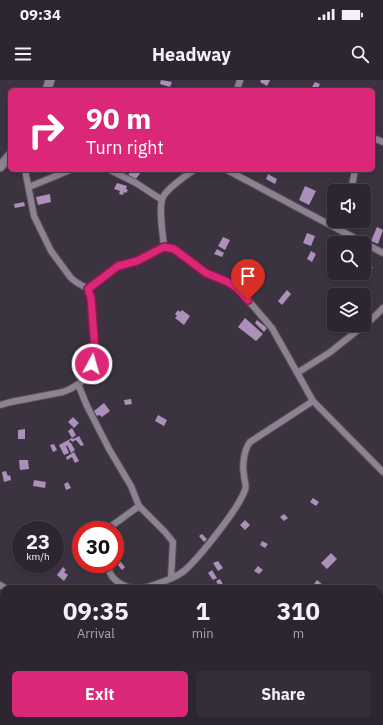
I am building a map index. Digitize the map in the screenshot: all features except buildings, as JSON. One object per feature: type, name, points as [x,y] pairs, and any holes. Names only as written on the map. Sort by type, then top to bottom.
[{"type":"main road","points":[[0,167],[8,157]]},
{"type":"street","points":[[0,405],[70,390],[90,372],[95,350],[91,298],[88,289],[71,278],[52,251],[34,216],[26,172]]},
{"type":"street","points":[[29,187],[65,172]]},
{"type":"street","points":[[114,172],[136,183],[162,200]]},
{"type":"street","points":[[164,247],[160,212],[163,196],[182,178],[191,172]]},
{"type":"street","points":[[231,172],[327,223]]},
{"type":"street","points":[[352,184],[355,172]]},
{"type":"street","points":[[337,228],[351,236]]},
{"type":"street","points":[[88,289],[118,266],[137,261],[164,247],[174,249],[206,273],[228,282],[238,289],[272,328],[313,401],[383,472]]},
{"type":"street","points":[[371,247],[383,253]]},
{"type":"street","points":[[297,373],[329,352],[368,323],[383,308]]},
{"type":"street","points":[[78,384],[108,449],[131,486],[139,506],[173,542],[171,578]]},
{"type":"street","points":[[152,585],[171,578],[183,571],[201,553],[229,516],[243,494],[246,485],[243,473],[246,450],[250,442],[313,401]]},
{"type":"street","points":[[118,521],[139,506]]},
{"type":"street","points":[[111,573],[116,581],[124,585]]},
{"type":"route","points":[[92,364],[95,350],[91,298],[88,289],[118,266],[137,261],[164,247],[174,249],[209,275],[228,282],[238,289],[248,300]]}]
